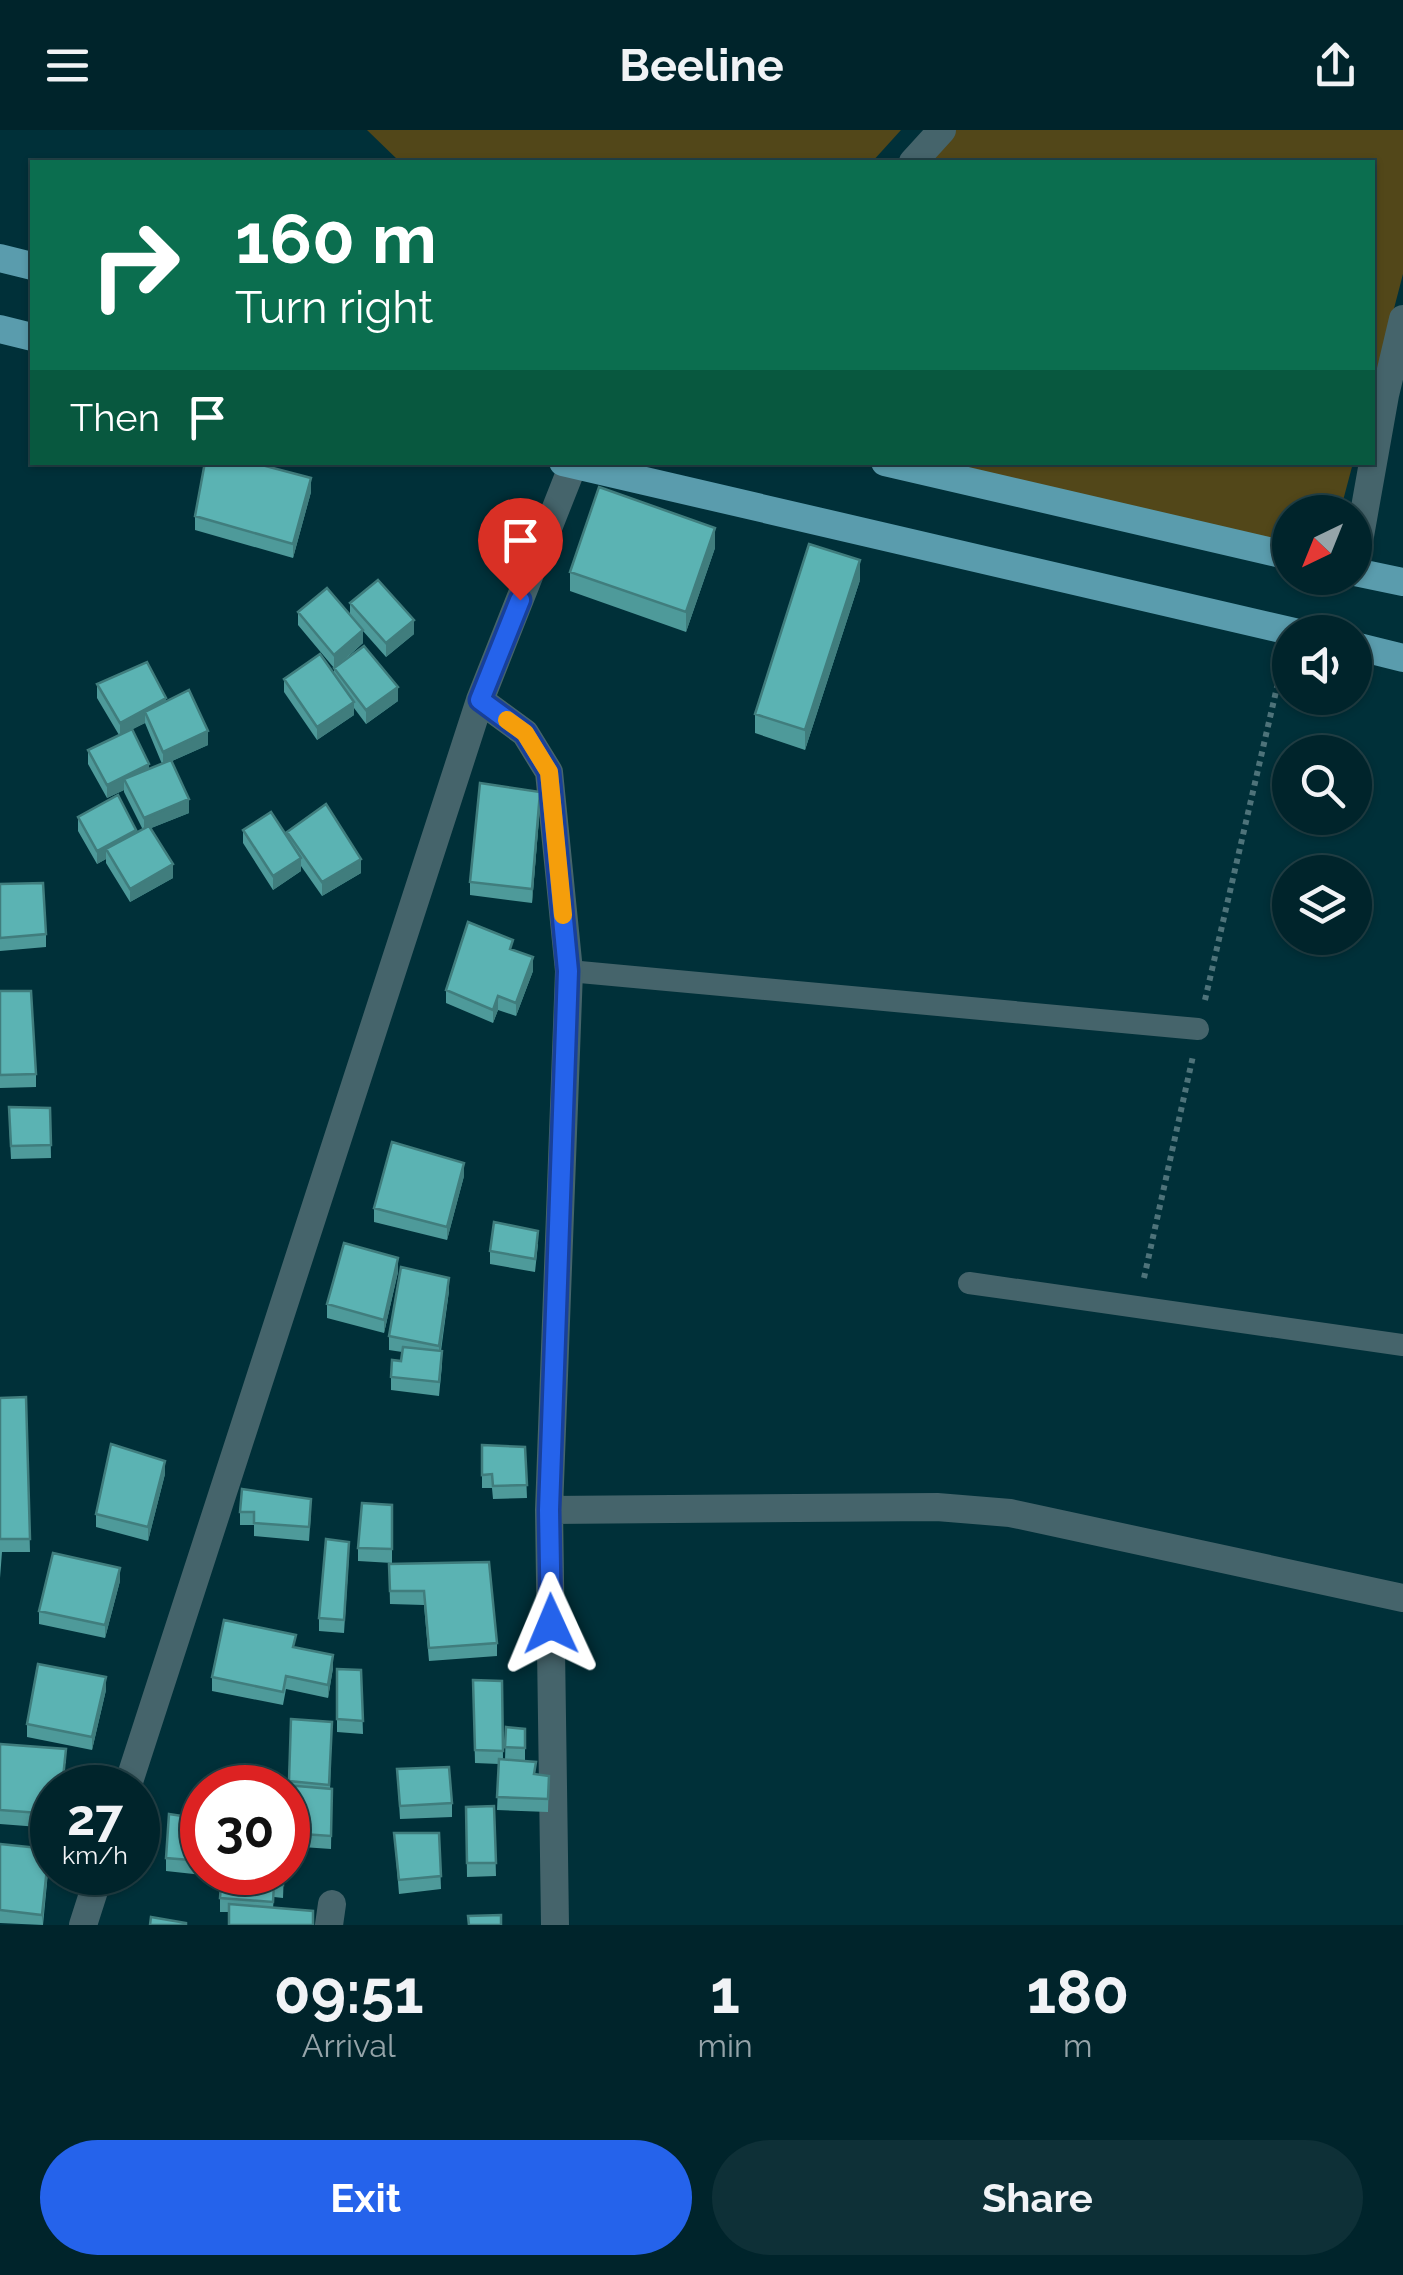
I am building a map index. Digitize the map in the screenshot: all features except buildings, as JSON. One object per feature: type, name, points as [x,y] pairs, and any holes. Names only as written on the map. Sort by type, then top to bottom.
[{"type":"main road","points":[[0,258],[30,266]]},
{"type":"main road","points":[[0,329],[30,336]]},
{"type":"main road","points":[[572,465],[1272,627]]},
{"type":"main road","points":[[899,465],[1272,552]]},
{"type":"main road","points":[[1372,576],[1403,582]]},
{"type":"main road","points":[[1372,650],[1403,658]]},
{"type":"street","points":[[915,160],[942,130]]},
{"type":"street","points":[[1375,451],[1403,319]]},
{"type":"street","points":[[134,1765],[480,700],[568,465]]},
{"type":"street","points":[[1367,495],[1373,465]]},
{"type":"street","points":[[480,700],[525,733],[549,772],[568,971],[549,1510],[555,1925]]},
{"type":"street","points":[[549,1510],[937,1508],[1010,1513],[1403,1598]]},
{"type":"street","points":[[83,1925],[93,1895]]},
{"type":"lane","points":[[568,971],[1198,1029]]},
{"type":"lane","points":[[969,1283],[1403,1345]]},
{"type":"path","points":[[1138,1309],[1198,1029],[1272,715]]},
{"type":"shaded area","points":[[367,130],[901,130],[874,160],[398,160]]},
{"type":"shaded area","points":[[948,130],[1403,130],[1403,274],[1375,381],[1375,160],[922,160]]},
{"type":"shaded area","points":[[894,465],[1352,465],[1345,495],[1272,495],[1272,552]]},
{"type":"slow traffic","points":[[507,720],[525,733],[549,772],[563,915]]},
{"type":"route","points":[[520,600],[480,700],[525,733],[549,772],[568,971],[549,1510],[551,1624]]}]
